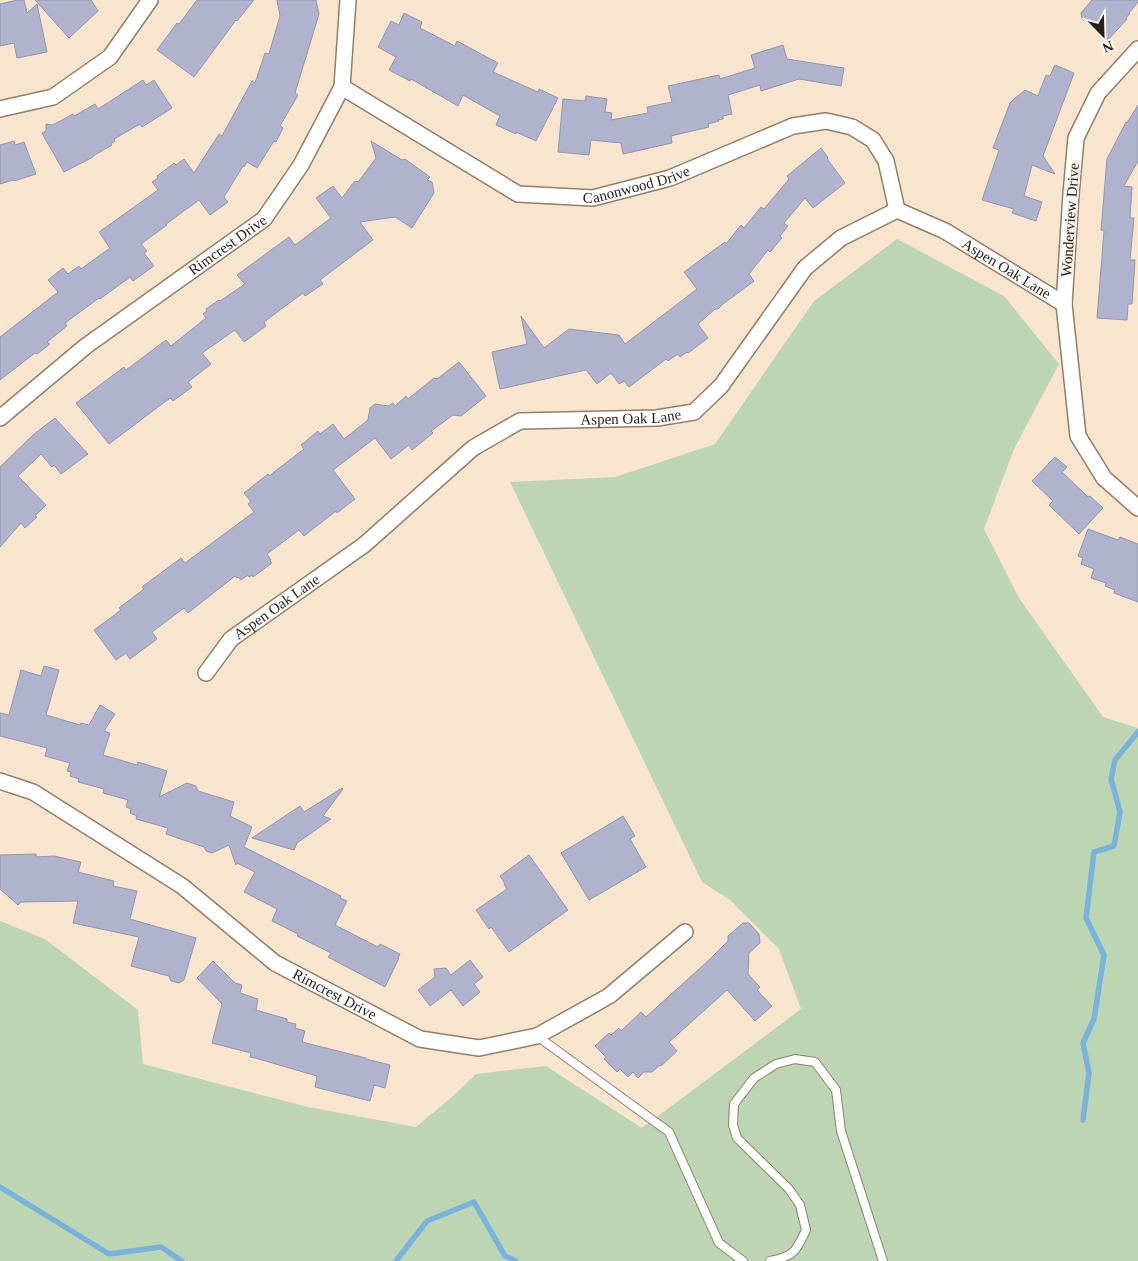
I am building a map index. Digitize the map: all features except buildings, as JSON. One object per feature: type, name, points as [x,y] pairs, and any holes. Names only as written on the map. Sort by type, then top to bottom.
[{"type":"street","points":[[0,110],[53,98],[110,57],[150,0]]},
{"type":"street","name":"Rimcrest Drive","points":[[0,418],[86,346],[264,219],[302,165],[342,87],[348,0]]},
{"type":"street","name":"Wonderview Drive","points":[[1138,49],[1098,93],[1076,138],[1064,304],[1078,436],[1104,478],[1138,508]]},
{"type":"street","name":"Canonwood Drive","points":[[342,87],[518,194],[593,198],[670,178],[793,126],[826,121],[852,127],[873,140],[886,161],[897,210]]},
{"type":"street","name":"Aspen Oak Lane","points":[[206,673],[231,639],[364,544],[473,448],[520,421],[657,418],[694,412],[721,386],[805,268],[841,238],[897,210],[945,231],[1064,304]]},
{"type":"street","name":"Rimcrest Drive","points":[[0,782],[33,792],[182,886],[275,963],[420,1039],[480,1048],[537,1036],[609,996],[685,932]]},
{"type":"lane","points":[[537,1036],[669,1132],[719,1243],[743,1261]]},
{"type":"lane","points":[[770,1261],[796,1251],[806,1230],[800,1205],[789,1189],[737,1138],[733,1125],[734,1104],[754,1078],[776,1064],[795,1059],[815,1062],[836,1090],[842,1131],[883,1261]]},
{"type":"green space","points":[[897,239],[1004,296],[1059,364],[1014,449],[984,529],[1019,598],[1103,717],[1138,728],[1138,1261],[0,1261],[0,921],[45,939],[138,1010],[143,1064],[308,1107],[416,1127],[476,1074],[546,1066],[642,1128],[801,1009],[779,949],[730,900],[702,882],[510,482],[615,477],[715,444],[814,301]]},
{"type":"waterway","points":[[1083,1120],[1089,1073],[1083,1043],[1094,1019],[1104,955],[1086,918],[1094,852],[1114,846],[1120,812],[1111,779],[1115,760],[1138,732]]},
{"type":"waterway","points":[[0,1187],[109,1254],[161,1247],[182,1261]]},
{"type":"waterway","points":[[396,1261],[427,1221],[474,1202],[505,1256],[516,1261]]}]
